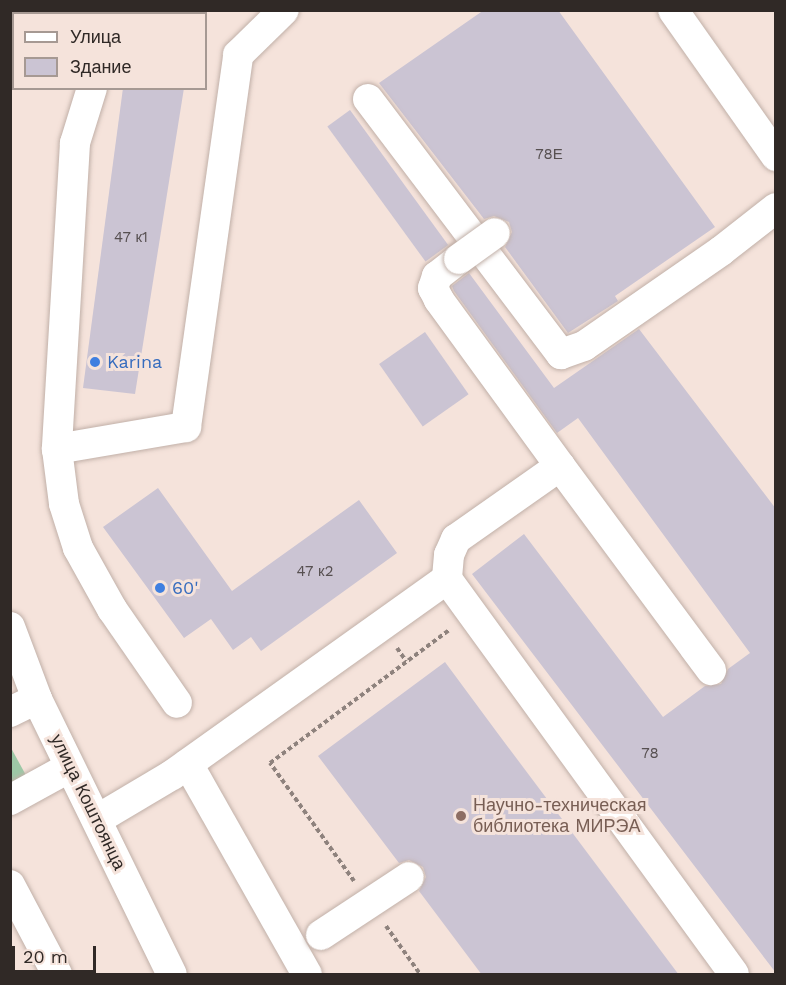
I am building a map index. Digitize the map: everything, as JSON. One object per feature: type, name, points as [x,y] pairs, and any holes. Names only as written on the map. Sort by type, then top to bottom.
[{"type":"street","points":[[57,449],[186,427],[238,56],[284,10]]},
{"type":"street","points":[[673,10],[776,156]]},
{"type":"street","points":[[91,90],[75,143],[57,449],[64,504],[78,548],[112,609],[177,703]]},
{"type":"street","points":[[368,99],[561,354],[584,346],[721,251],[776,208]]},
{"type":"street","points":[[495,233],[437,276],[433,288],[439,300],[711,670]]},
{"type":"street","points":[[560,466],[456,539],[448,555],[447,579],[734,975]]},
{"type":"street","points":[[98,819],[188,764],[447,579]]},
{"type":"street","name":"улица Коштоянца","points":[[10,627],[38,699],[172,975]]},
{"type":"street","points":[[10,712],[38,699]]},
{"type":"street","points":[[188,764],[301,963],[321,935],[409,877]]},
{"type":"street","points":[[10,800],[70,767]]},
{"type":"street","points":[[10,885],[57,975]]},
{"type":"path","points":[[358,888],[270,763],[471,612]]},
{"type":"path","points":[[379,917],[420,975]]},
{"type":"green space","points":[[10,746],[28,779],[10,789]]},
{"type":"building","points":[[484,10],[558,10],[715,227],[615,296],[618,301],[568,333],[505,247],[512,232],[509,222],[494,216],[484,219],[379,83]]},
{"type":"building","points":[[123,90],[184,90],[135,394],[83,388]]},
{"type":"building","points":[[350,110],[448,245],[426,262],[327,126]]},
{"type":"building","points":[[469,273],[554,388],[639,329],[776,509],[776,973],[472,574],[524,534],[663,717],[705,686],[721,684],[728,669],[750,653],[578,418],[557,433],[454,291],[452,286]]},
{"type":"building","points":[[425,332],[469,394],[423,426],[379,364]]},
{"type":"building","points":[[158,488],[232,591],[359,500],[397,553],[261,651],[251,637],[233,650],[211,619],[184,638],[103,527]]},
{"type":"building","name":"Научно-техническая библиотека МИРЭА","points":[[445,662],[679,975],[482,975],[419,891],[426,877],[423,867],[409,860],[399,863],[318,756]]},
{"type":"place","name":"Karina","points":[[95,362]]},
{"type":"place","name":"60'","points":[[160,588]]},
{"type":"place","name":"Научно-техническая библиотека МИРЭА","points":[[461,816]]}]
